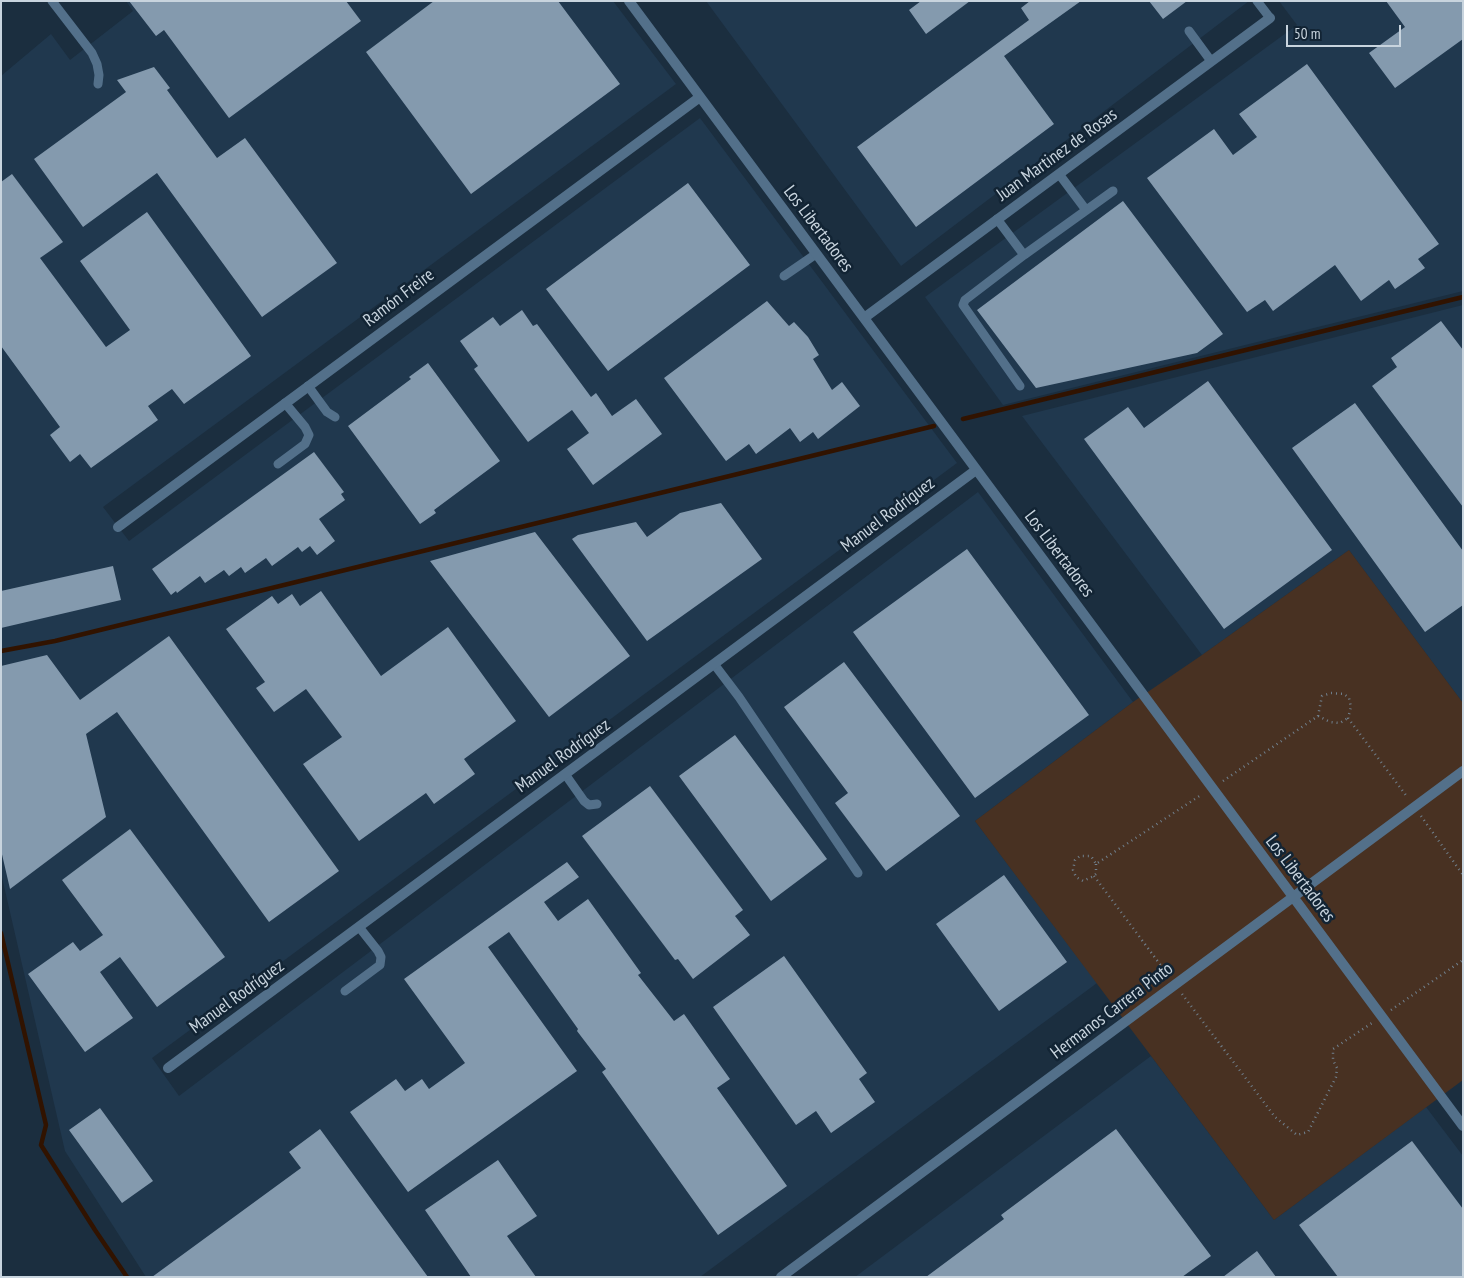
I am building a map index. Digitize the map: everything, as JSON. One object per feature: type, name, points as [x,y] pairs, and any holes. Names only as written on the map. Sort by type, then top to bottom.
[{"type":"street","name":"Los Libertadores","points":[[629,1],[1463,1126]]},
{"type":"street","name":"Juan Martinez de Rosas","points":[[864,318],[1270,18]]},
{"type":"street","name":"Ramón Freire","points":[[118,527],[700,97]]},
{"type":"street","name":"Manuel Rodríguez","points":[[168,1068],[976,470]]},
{"type":"street","name":"Hermanos Carrera Pinto","points":[[781,1277],[1463,771]]},
{"type":"lane","points":[[52,1],[92,53],[99,75],[98,84]]},
{"type":"lane","points":[[1257,1],[1270,18]]},
{"type":"lane","points":[[1189,31],[1211,61]]},
{"type":"lane","points":[[1059,174],[1086,210]]},
{"type":"lane","points":[[1020,386],[963,305],[965,300],[1113,191]]},
{"type":"lane","points":[[997,219],[1024,255]]},
{"type":"lane","points":[[784,276],[816,254]]},
{"type":"lane","points":[[308,386],[327,412],[335,417]]},
{"type":"lane","points":[[278,464],[305,444],[309,435],[305,427],[285,403]]},
{"type":"lane","points":[[714,664],[739,697],[858,873]]},
{"type":"lane","points":[[565,774],[584,801],[589,805],[597,804]]},
{"type":"lane","points":[[346,991],[380,965],[381,957],[359,927]]},
{"type":"path","points":[[1096,864],[1318,716],[1322,696],[1344,694],[1349,698],[1351,707],[1348,718],[1340,723],[1330,722],[1318,716]]},
{"type":"path","points":[[1348,718],[1463,875]]},
{"type":"path","points":[[1080,856],[1091,856],[1096,864],[1096,874],[1094,876],[1083,881],[1076,876],[1074,870],[1075,860],[1080,856]]},
{"type":"path","points":[[1094,876],[1275,1117],[1297,1135],[1308,1132],[1336,1077],[1337,1068],[1333,1060],[1333,1049],[1463,960]]},
{"type":"shaded area","points":[[126,1],[613,1],[676,84],[103,507],[129,541],[700,118],[957,463],[152,1058],[179,1096],[978,492],[1133,702],[975,821],[1097,983],[700,1277],[146,1277],[65,1151],[1,873],[1,76],[51,34],[70,60],[133,11]]},
{"type":"shaded area","points":[[706,1],[1249,1],[901,266]]},
{"type":"shaded area","points":[[1279,1],[1463,1],[1463,291],[1003,405],[925,297],[1297,25]]},
{"type":"shaded area","points":[[1463,305],[1463,703],[1349,550],[1202,655],[1022,416]]},
{"type":"shaded area","points":[[1349,550],[1463,703],[1463,1080],[1274,1220],[975,821],[1133,702]]},
{"type":"shaded area","points":[[1151,1056],[1274,1220],[1426,1107],[1463,1156],[1463,1277],[855,1277]]},
{"type":"building","points":[[129,1],[346,1],[361,21],[229,118],[164,30],[156,36]]},
{"type":"building","points":[[434,1],[558,1],[620,84],[471,194],[366,52]]},
{"type":"building","points":[[921,1],[970,1],[926,34],[909,10]]},
{"type":"building","points":[[1030,1],[1081,1],[1004,56],[1054,124],[916,227],[857,147],[1029,20],[1021,8]]},
{"type":"building","points":[[1149,1],[1187,1],[1163,19]]},
{"type":"building","points":[[1386,1],[1463,1],[1463,39],[1395,88],[1369,53],[1405,27]]},
{"type":"building","points":[[1307,64],[1439,244],[1418,259],[1425,268],[1395,289],[1389,280],[1361,301],[1335,265],[1273,311],[1265,300],[1247,312],[1147,178],[1214,129],[1233,155],[1257,137],[1239,114]]},
{"type":"building","points":[[154,67],[170,88],[167,90],[217,158],[245,138],[337,263],[262,317],[157,173],[83,227],[34,159],[126,92],[117,80]]},
{"type":"building","points":[[12,174],[63,242],[40,258],[106,347],[130,330],[80,261],[147,212],[251,356],[184,404],[172,389],[148,406],[158,420],[91,468],[80,454],[70,462],[50,435],[60,427],[1,346],[1,182]]},
{"type":"building","points":[[688,183],[750,265],[608,371],[546,289]]},
{"type":"building","points":[[1123,201],[1223,334],[1197,353],[1036,388],[977,310]]},
{"type":"building","points":[[767,301],[789,326],[794,322],[808,337],[819,355],[813,359],[832,390],[842,382],[860,406],[818,439],[813,432],[800,442],[790,428],[756,454],[749,444],[726,461],[664,378]]},
{"type":"building","points":[[522,310],[533,326],[537,324],[591,397],[596,393],[612,416],[636,399],[662,434],[593,485],[567,449],[589,433],[572,410],[528,442],[474,369],[478,366],[460,341],[493,317],[500,326]]},
{"type":"building","points":[[1441,321],[1463,350],[1463,507],[1372,386],[1397,367],[1391,358]]},
{"type":"building","points":[[428,363],[500,461],[434,510],[436,513],[420,524],[348,426],[411,379],[409,377]]},
{"type":"building","points":[[1208,381],[1332,550],[1224,629],[1084,439],[1128,407],[1144,428]]},
{"type":"building","points":[[1355,403],[1463,551],[1463,605],[1425,632],[1292,448]]},
{"type":"building","points":[[314,452],[344,492],[341,494],[345,500],[319,519],[335,541],[317,555],[310,546],[302,552],[298,547],[272,566],[266,558],[245,573],[241,567],[229,576],[224,570],[205,583],[200,576],[177,593],[176,591],[171,595],[152,569]]},
{"type":"building","points":[[721,503],[762,559],[647,641],[572,539],[578,535],[636,522],[647,537],[680,513]]},
{"type":"building","points":[[535,532],[630,656],[549,717],[430,561]]},
{"type":"building","points":[[967,549],[1089,715],[975,798],[853,632]]},
{"type":"building","points":[[113,566],[121,600],[1,628],[1,591]]},
{"type":"building","points":[[321,591],[381,676],[448,627],[516,721],[464,759],[475,774],[434,804],[426,793],[359,841],[303,764],[342,737],[306,689],[274,712],[256,688],[265,682],[226,629],[272,596],[278,604],[292,594],[300,606]]},
{"type":"building","points":[[169,636],[339,871],[269,922],[117,712],[86,734],[106,817],[10,889],[1,850],[1,666],[47,655],[80,700]]},
{"type":"building","points":[[844,662],[960,816],[886,871],[835,803],[848,793],[784,707]]},
{"type":"building","points":[[735,735],[827,859],[771,901],[679,776]]},
{"type":"building","points":[[650,786],[743,910],[735,916],[750,935],[693,979],[678,959],[675,960],[582,836]]},
{"type":"building","points":[[130,829],[225,957],[157,1007],[120,957],[100,972],[133,1018],[85,1052],[28,974],[73,942],[80,951],[103,935],[62,880]]},
{"type":"building","points":[[567,862],[579,877],[544,902],[558,921],[588,899],[641,973],[638,975],[674,1021],[684,1014],[730,1079],[717,1088],[787,1186],[718,1235],[602,1072],[606,1069],[577,1031],[578,1029],[509,932],[488,947],[577,1071],[408,1192],[350,1112],[396,1079],[405,1091],[422,1079],[429,1089],[465,1063],[404,979]]},
{"type":"building","points":[[1004,875],[1067,962],[999,1011],[936,924]]},
{"type":"building","points":[[784,956],[867,1073],[859,1079],[875,1102],[831,1133],[816,1111],[796,1125],[713,1007]]},
{"type":"building","points":[[100,1108],[153,1181],[122,1203],[69,1130]]},
{"type":"building","points":[[320,1129],[428,1277],[152,1277],[301,1168],[289,1152]]},
{"type":"building","points":[[1116,1129],[1211,1256],[1182,1277],[926,1277],[1004,1219],[1001,1215]]},
{"type":"building","points":[[1412,1141],[1463,1209],[1463,1277],[1338,1277],[1299,1225]]},
{"type":"building","points":[[498,1160],[537,1216],[507,1236],[536,1277],[471,1277],[425,1210]]},
{"type":"building","points":[[1257,1251],[1276,1277],[1223,1277]]},
{"type":"waterway","points":[[963,419],[1463,297]]},
{"type":"waterway","points":[[1,651],[55,641],[934,426]]},
{"type":"waterway","points":[[1,933],[46,1125],[41,1145],[127,1277]]}]
